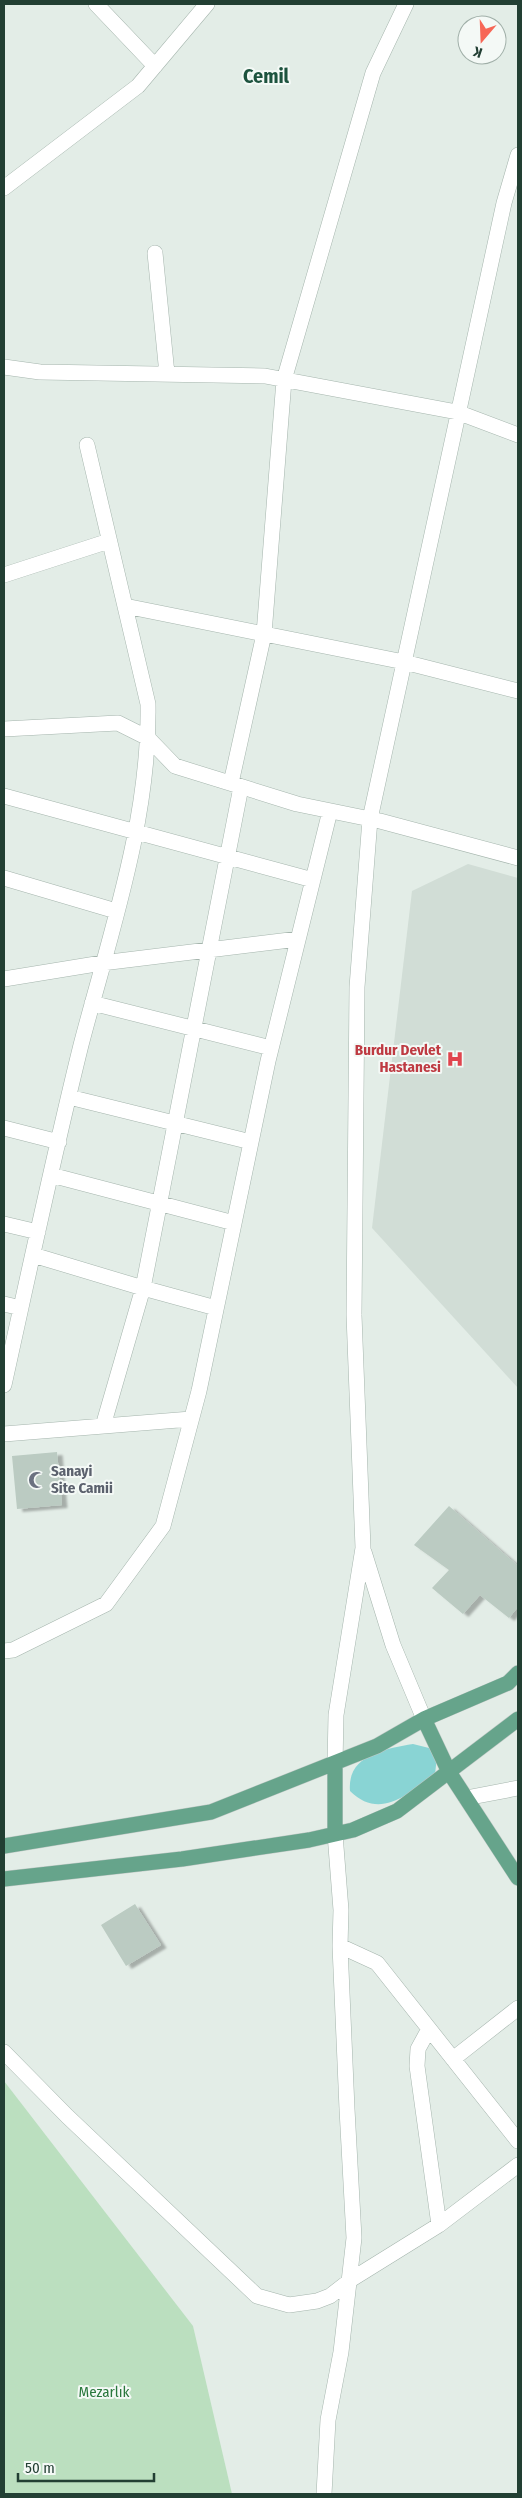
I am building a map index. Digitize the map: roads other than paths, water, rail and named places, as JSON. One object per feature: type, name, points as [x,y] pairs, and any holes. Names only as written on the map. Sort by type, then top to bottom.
[{"type":"main road","points":[[4,1846],[212,1812],[377,1746],[424,1719],[508,1683],[518,1673]]},
{"type":"main road","points":[[424,1719],[450,1772],[518,1878]]},
{"type":"main road","points":[[4,1879],[182,1860],[309,1840],[373,1823],[397,1811],[518,1719]]},
{"type":"main road","points":[[335,1764],[335,1834]]},
{"type":"street","points":[[96,4],[155,66]]},
{"type":"street","points":[[4,188],[138,86],[207,4]]},
{"type":"street","points":[[104,1426],[143,1288],[192,1028],[227,856],[236,785],[264,634],[284,380],[373,73],[406,4]]},
{"type":"street","points":[[335,1764],[336,1715],[362,1548],[354,1315],[357,997],[370,819],[457,412],[504,203],[518,155]]},
{"type":"street","points":[[155,253],[167,374]]},
{"type":"street","points":[[4,368],[40,372],[265,376],[457,412],[518,435]]},
{"type":"street","points":[[4,1385],[69,1097],[136,831],[148,738],[148,704],[87,445]]},
{"type":"street","points":[[4,574],[110,541]]},
{"type":"street","points":[[125,606],[404,662],[518,691]]},
{"type":"street","points":[[4,729],[118,723],[148,738],[175,766],[298,804],[370,819],[518,858]]},
{"type":"street","points":[[4,796],[313,880]]},
{"type":"street","points":[[4,1651],[13,1650],[106,1604],[163,1526],[191,1419],[271,1048],[330,811]]},
{"type":"street","points":[[4,878],[116,911]]},
{"type":"street","points":[[4,979],[102,963],[298,939]]},
{"type":"street","points":[[92,1003],[271,1048]]},
{"type":"street","points":[[69,1097],[251,1142]]},
{"type":"street","points":[[4,1128],[59,1142]]},
{"type":"street","points":[[51,1175],[234,1224]]},
{"type":"street","points":[[4,1224],[38,1232]]},
{"type":"street","points":[[33,1255],[216,1308]]},
{"type":"street","points":[[4,1304],[21,1308]]},
{"type":"street","points":[[4,1434],[191,1419]]},
{"type":"street","points":[[362,1548],[393,1645],[424,1719]]},
{"type":"street","points":[[466,1798],[518,1788]]},
{"type":"street","points":[[324,2494],[328,2420],[352,2278],[354,2238],[340,1946],[341,1910],[335,1834]]},
{"type":"street","points":[[340,1946],[360,1953],[377,1963],[518,2141]]},
{"type":"street","points":[[454,2059],[518,2008]]},
{"type":"street","points":[[429,2028],[418,2049],[417,2066],[439,2225]]},
{"type":"street","points":[[4,2052],[67,2116],[257,2296],[278,2304],[303,2304],[330,2296],[352,2278],[439,2225],[518,2165]]},
{"type":"water","points":[[413,1744],[429,1748],[437,1757],[435,1774],[415,1789],[405,1796],[383,1804],[372,1804],[361,1800],[350,1791],[354,1769],[361,1762],[390,1748]]},
{"type":"place","name":"Burdur Devlet Hastanesi","points":[[455,1059]]},
{"type":"place","name":"Sanayi Site Camii","points":[[37,1480]]},
{"type":"district","name":"Cemil","points":[[266,76]]},
{"type":"park label","name":"Mezarlık","points":[[104,2392]]}]
